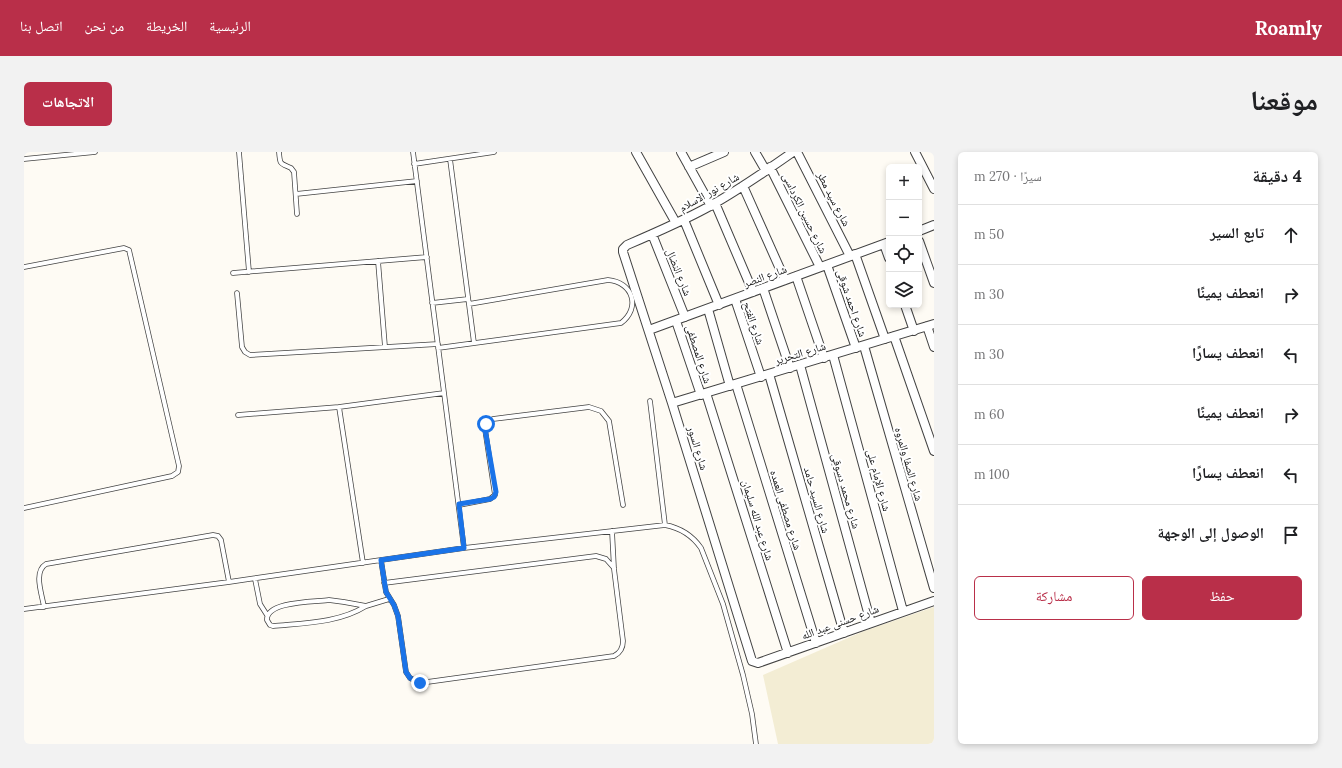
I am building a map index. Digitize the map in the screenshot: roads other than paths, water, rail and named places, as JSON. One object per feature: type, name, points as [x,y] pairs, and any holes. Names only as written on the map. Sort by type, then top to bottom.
[{"type":"street","points":[[636,152],[680,221],[719,305]]},
{"type":"street","points":[[681,152],[689,168],[713,204],[753,292]]},
{"type":"street","points":[[689,168],[724,152]]},
{"type":"street","name":"شارع حسين الكرداسى","points":[[755,152],[768,169],[823,266]]},
{"type":"street","name":"شارع نور الاسلام","points":[[631,243],[713,204],[743,186],[793,152]]},
{"type":"street","name":"شارع سيد مطر","points":[[797,152],[853,255],[885,339]]},
{"type":"street","points":[[915,152],[934,189]]},
{"type":"street","points":[[743,186],[785,280]]},
{"type":"street","points":[[922,230],[934,225]]},
{"type":"street","name":"شارع النضال","points":[[652,234],[685,317]]},
{"type":"street","name":"شارع السور","points":[[631,243],[624,248],[623,252],[672,403],[751,659],[754,662]]},
{"type":"street","name":"شارع النصر","points":[[649,330],[886,243]]},
{"type":"street","points":[[922,249],[934,283]]},
{"type":"street","name":"شارع احمد شوقى","points":[[823,266],[860,347]]},
{"type":"street","points":[[796,276],[824,358]]},
{"type":"street","points":[[763,288],[790,368]]},
{"type":"street","name":"شارع الفتح","points":[[735,299],[765,375]]},
{"type":"street","points":[[906,308],[914,330]]},
{"type":"street","name":"شارع مصطفى العمده","points":[[708,309],[816,643]]},
{"type":"street","name":"شارع المصطفى","points":[[676,320],[704,394]]},
{"type":"street","points":[[930,325],[934,347]]},
{"type":"street","name":"شارع التحرير","points":[[672,403],[930,325]]},
{"type":"street","points":[[894,336],[932,437],[934,451]]},
{"type":"street","name":"شارع الصفا والمروه","points":[[860,347],[934,588]]},
{"type":"street","name":"شارع الإمام على","points":[[833,355],[904,611]]},
{"type":"street","name":"شارع محمد دسوقى","points":[[800,365],[871,623]]},
{"type":"street","name":"شارع السيد حامد","points":[[765,375],[844,633]]},
{"type":"street","name":"شارع عبد الله سليمان","points":[[704,394],[788,652]]},
{"type":"street","name":"شارع حسنى عبد الله","points":[[754,662],[758,663],[934,600]]},
{"type":"lane","points":[[24,158],[95,152]]},
{"type":"lane","points":[[239,152],[249,272]]},
{"type":"lane","points":[[279,152],[280,162],[284,166],[291,168],[294,172],[297,214]]},
{"type":"lane","points":[[413,152],[464,548]]},
{"type":"lane","points":[[414,164],[494,152]]},
{"type":"lane","points":[[450,158],[474,343]]},
{"type":"lane","points":[[296,194],[416,181]]},
{"type":"lane","points":[[24,267],[124,248],[129,250],[179,466],[178,472],[172,476],[24,508]]},
{"type":"lane","points":[[233,273],[426,257]]},
{"type":"lane","points":[[378,261],[385,347]]},
{"type":"lane","points":[[237,293],[242,347],[245,352],[250,355],[474,343],[621,323],[631,311],[632,301],[629,292],[622,284],[608,280],[469,304]]},
{"type":"lane","points":[[432,303],[468,299]]},
{"type":"lane","points":[[238,415],[339,407],[444,394]]},
{"type":"lane","points":[[650,401],[665,525]]},
{"type":"lane","points":[[339,407],[363,563]]},
{"type":"lane","points":[[459,504],[490,499],[495,494],[485,429],[488,422],[493,419],[589,407],[601,411],[609,421],[623,505]]},
{"type":"lane","points":[[24,609],[255,579],[464,548],[665,525],[682,530],[702,548],[723,604],[743,675],[752,714],[756,744]]},
{"type":"lane","points":[[381,560],[386,592],[394,605],[398,616],[407,675],[416,682],[427,682],[614,656],[617,654],[622,648],[623,641],[614,569],[612,531]]},
{"type":"lane","points":[[44,607],[39,575],[41,568],[46,564],[213,535],[218,536],[221,540],[229,582]]},
{"type":"lane","points":[[384,583],[596,556],[606,559],[614,569]]},
{"type":"lane","points":[[255,579],[260,604],[268,615]]},
{"type":"lane","points":[[366,606],[329,600],[286,605],[274,609],[268,615],[267,620],[268,623],[273,626],[339,618],[354,613],[366,606],[390,599]]}]
